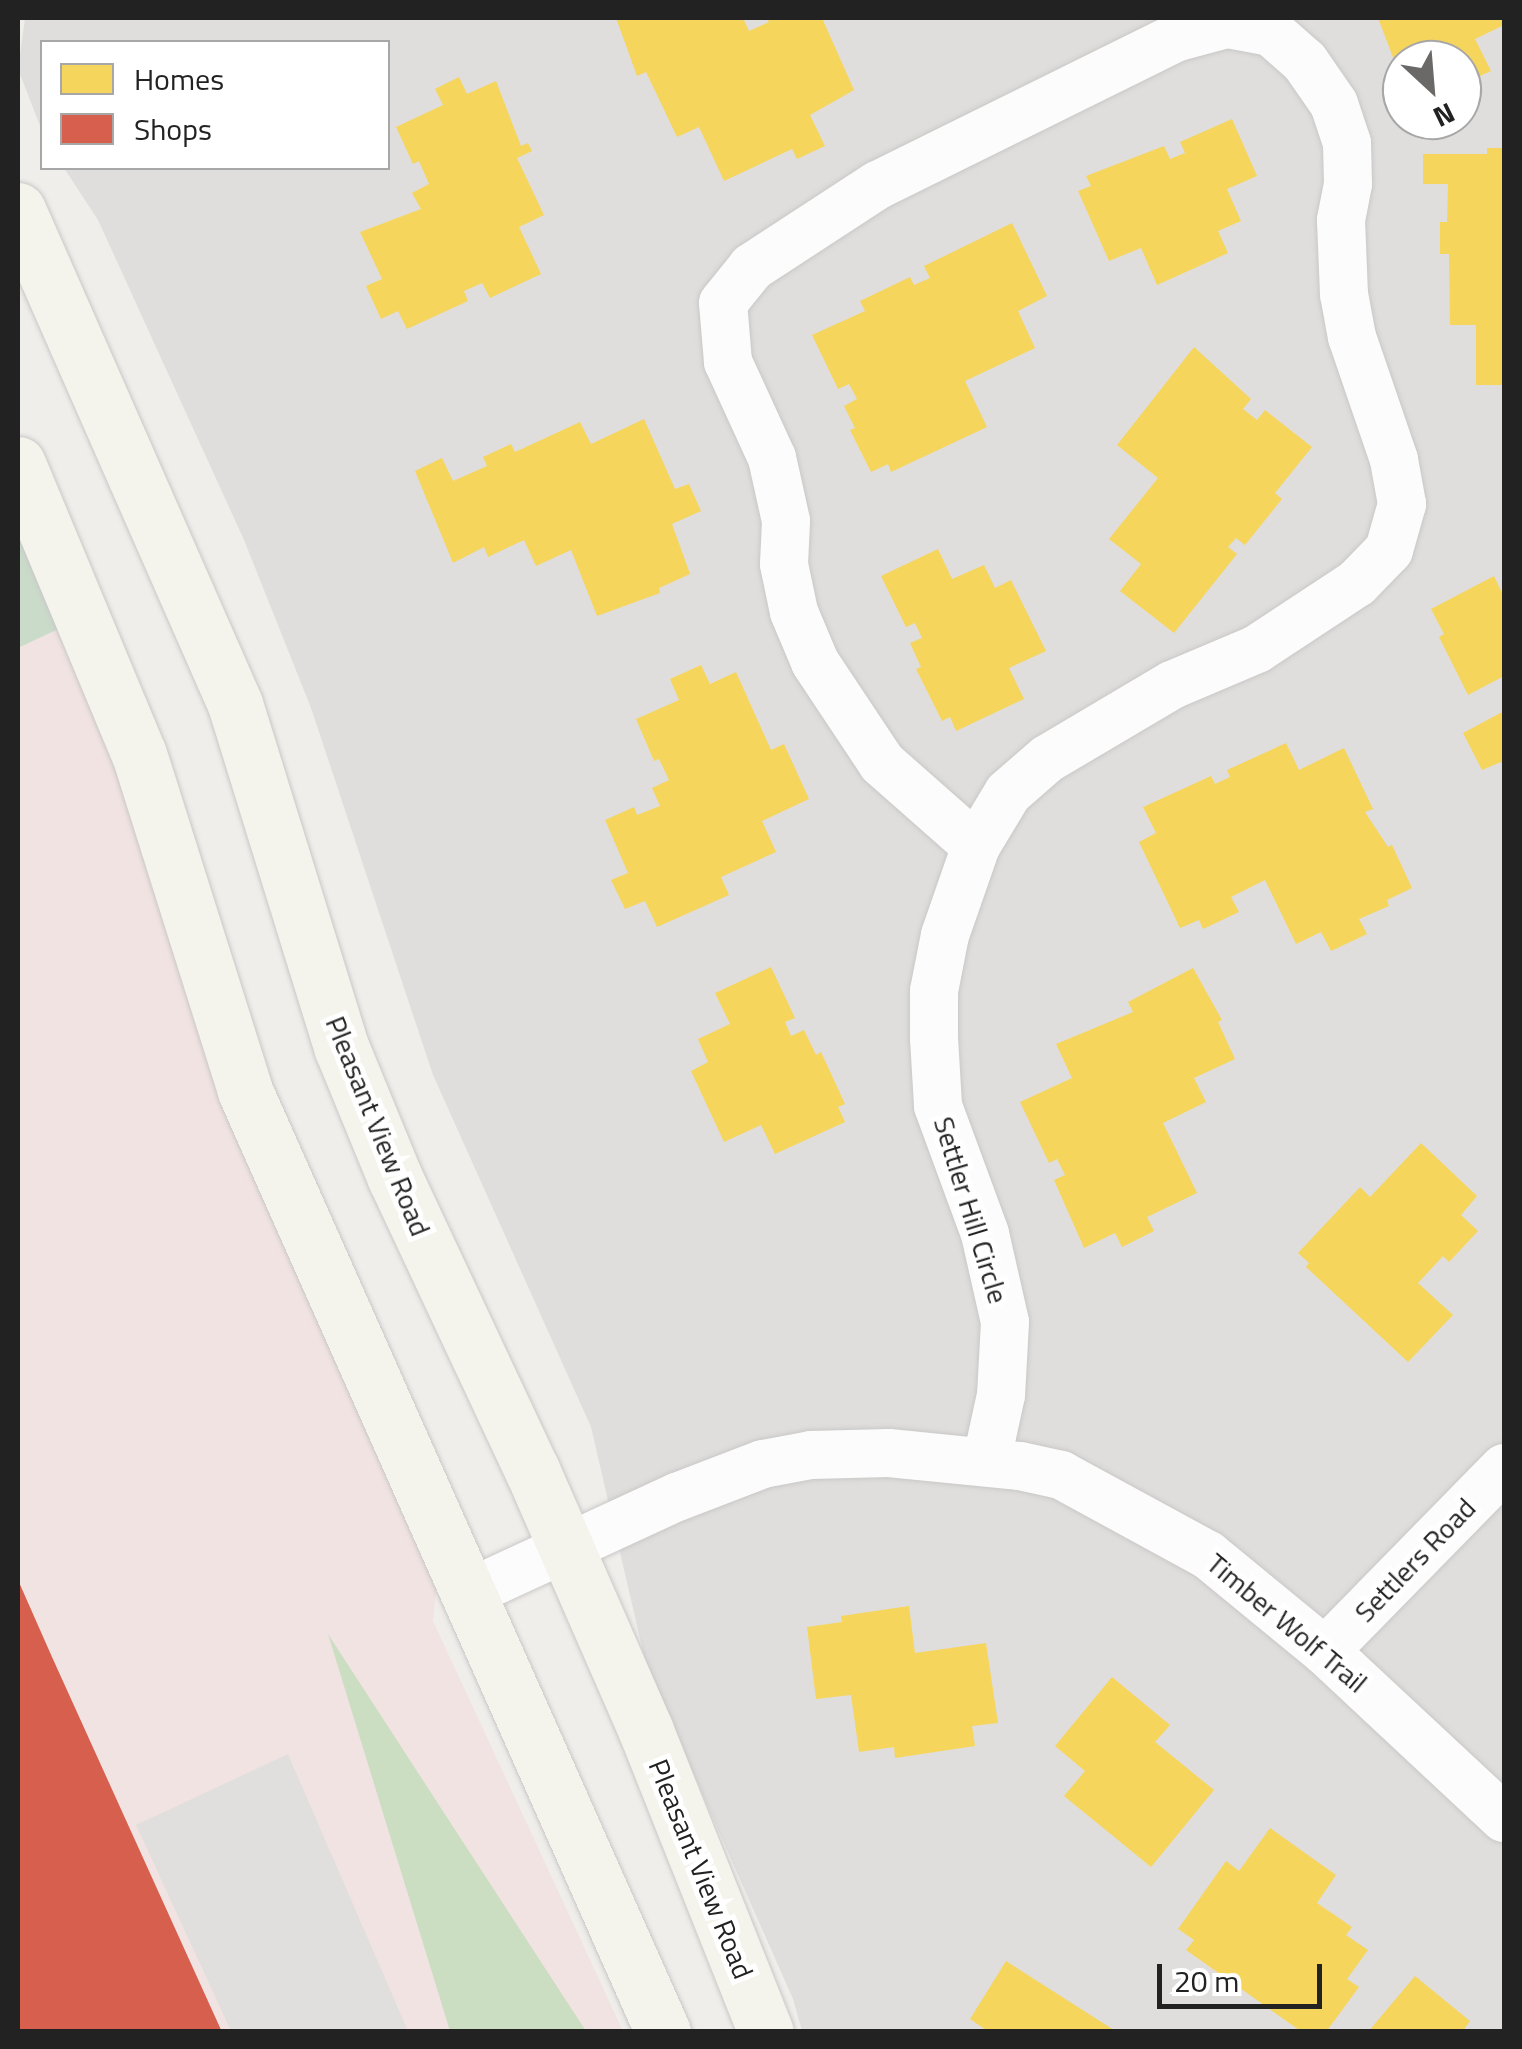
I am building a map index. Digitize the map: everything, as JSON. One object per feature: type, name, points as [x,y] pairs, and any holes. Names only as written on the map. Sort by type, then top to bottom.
[{"type":"main road","name":"Pleasant View Road","points":[[18,210],[235,704],[293,899],[357,1086],[567,1548],[646,1731],[766,2032]]},
{"type":"main road","points":[[18,464],[139,754],[245,1090],[663,2032]]},
{"type":"street","name":"Settler Hill Circle","points":[[976,846],[882,763],[815,662],[794,612],[784,564],[786,521],[772,458],[728,362],[723,303],[752,268],[878,185],[1178,37],[1227,24],[1271,32],[1305,62],[1334,104],[1347,143],[1348,184],[1340,220],[1344,294],[1352,337],[1394,460],[1402,504],[1389,550],[1357,583],[1257,649],[1172,684],[1047,759],[1008,793],[976,846],[945,936],[934,991],[934,1038],[938,1106],[985,1234],[1006,1322],[1001,1395],[987,1459]]},
{"type":"street","name":"Timber Wolf Trail","points":[[470,1592],[677,1497],[763,1464],[811,1455],[889,1453],[987,1459],[1061,1475],[1208,1555],[1325,1651],[1504,1818]]},
{"type":"street","name":"Settlers Road","points":[[1325,1651],[1504,1468]]},
{"type":"shaded area","points":[[25,18],[1504,18],[1504,2031],[802,2031],[793,1999],[647,1669],[591,1427],[433,1075],[311,708],[244,540],[98,220],[65,170],[390,170],[390,40],[40,40],[40,126],[18,69]]},
{"type":"shaded area","points":[[82,618],[443,1527],[433,1621],[623,2031],[18,2031],[18,648]]},
{"type":"shaded area","points":[[288,1754],[408,2031],[231,2031],[136,1825]]},
{"type":"green space","points":[[18,464],[82,618],[18,648]]},
{"type":"green space","points":[[328,1634],[463,1842],[586,2031],[450,2031]]},
{"type":"building: Homes","points":[[616,18],[743,18],[749,31],[769,22],[766,18],[822,18],[854,90],[810,115],[825,146],[797,159],[792,149],[724,181],[699,127],[677,137],[646,72],[637,76]]},
{"type":"building: Homes","points":[[1378,18],[1504,18],[1504,25],[1476,40],[1386,40]]},
{"type":"building: Homes","points":[[1482,53],[1491,71],[1482,75]]},
{"type":"building: Homes","points":[[459,77],[467,94],[496,81],[521,146],[528,143],[532,151],[517,158],[544,215],[519,227],[541,274],[490,298],[482,283],[464,291],[468,301],[407,329],[398,311],[381,319],[366,286],[382,279],[360,232],[421,209],[412,193],[429,184],[419,161],[413,164],[396,127],[443,105],[435,89]]},
{"type":"building: Homes","points":[[1232,119],[1257,176],[1227,189],[1241,221],[1218,231],[1228,253],[1157,285],[1141,248],[1109,261],[1078,191],[1091,186],[1086,176],[1164,146],[1170,159],[1185,153],[1180,142]]},
{"type":"building: Homes","points":[[1487,148],[1504,148],[1504,385],[1476,385],[1476,325],[1450,325],[1449,254],[1440,254],[1440,222],[1447,222],[1448,184],[1423,184],[1423,154],[1487,154]]},
{"type":"building: Homes","points":[[1012,223],[1047,296],[1018,311],[1035,348],[965,381],[987,427],[891,472],[888,464],[871,472],[850,430],[855,428],[844,406],[857,399],[849,384],[838,389],[812,335],[865,311],[860,301],[910,277],[914,285],[930,278],[924,266]]},
{"type":"building: Homes","points":[[1194,347],[1251,399],[1243,409],[1257,420],[1265,410],[1312,447],[1275,493],[1282,499],[1245,545],[1236,538],[1228,547],[1237,554],[1174,633],[1120,591],[1141,564],[1109,539],[1158,478],[1117,445]]},
{"type":"building: Homes","points":[[644,419],[675,489],[689,484],[701,511],[672,524],[690,574],[659,588],[660,593],[597,616],[571,550],[536,566],[524,540],[488,557],[484,547],[453,563],[415,471],[442,458],[453,481],[487,466],[483,457],[511,444],[515,452],[580,422],[591,444]]},
{"type":"building: Homes","points":[[938,549],[952,579],[984,565],[995,588],[1011,580],[1046,651],[1009,668],[1024,699],[956,731],[950,717],[942,721],[916,669],[921,667],[910,643],[922,638],[915,623],[906,627],[881,576]]},
{"type":"building: Homes","points":[[1494,576],[1504,597],[1504,676],[1468,695],[1439,637],[1444,634],[1431,609]]},
{"type":"building: Homes","points":[[701,665],[710,684],[736,672],[771,750],[784,744],[809,799],[762,821],[776,852],[721,877],[729,895],[657,927],[645,901],[625,909],[611,880],[628,873],[605,820],[634,807],[637,815],[660,806],[652,788],[669,780],[659,759],[654,761],[636,719],[679,700],[670,679]]},
{"type":"building: Homes","points":[[1504,711],[1504,769],[1501,762],[1482,770],[1463,733]]},
{"type":"building: Homes","points":[[1286,743],[1299,770],[1344,748],[1373,809],[1365,812],[1388,847],[1392,845],[1412,888],[1387,900],[1389,906],[1359,919],[1367,934],[1331,951],[1321,932],[1296,944],[1265,880],[1231,897],[1239,912],[1203,929],[1199,920],[1180,928],[1139,842],[1156,833],[1143,807],[1211,776],[1215,784],[1230,777],[1227,770]]},
{"type":"building: Homes","points":[[771,967],[795,1018],[785,1022],[791,1036],[804,1030],[816,1055],[821,1052],[845,1104],[838,1107],[845,1122],[775,1154],[761,1125],[724,1142],[691,1071],[708,1062],[698,1039],[730,1024],[715,993]]},
{"type":"building: Homes","points":[[1193,968],[1222,1020],[1218,1022],[1235,1059],[1194,1078],[1206,1102],[1163,1123],[1197,1193],[1147,1217],[1154,1231],[1122,1247],[1115,1233],[1084,1248],[1054,1180],[1065,1175],[1057,1159],[1049,1163],[1020,1102],[1072,1078],[1056,1044],[1133,1012],[1128,1002]]},
{"type":"building: Homes","points":[[1421,1143],[1477,1196],[1461,1215],[1478,1231],[1449,1262],[1443,1256],[1418,1283],[1453,1315],[1408,1362],[1306,1267],[1309,1263],[1298,1253],[1360,1187],[1370,1197]]},
{"type":"building: Homes","points":[[909,1606],[915,1653],[986,1643],[998,1723],[972,1726],[975,1746],[895,1758],[894,1747],[859,1752],[851,1695],[816,1699],[807,1627],[842,1622],[841,1616]]},
{"type":"building: Homes","points":[[1112,1677],[1170,1725],[1155,1742],[1214,1790],[1151,1867],[1064,1796],[1085,1771],[1055,1746]]},
{"type":"building: Homes","points":[[1270,1828],[1336,1875],[1317,1903],[1352,1927],[1346,1935],[1368,1950],[1347,1979],[1359,1987],[1326,2032],[1302,2032],[1186,1950],[1194,1940],[1178,1929],[1226,1861],[1239,1871]]},
{"type":"building: Homes","points":[[1006,1961],[1117,2032],[989,2032],[970,2019]]},
{"type":"building: Homes","points":[[1415,1976],[1470,2021],[1462,2032],[1368,2032]]},
{"type":"building: Shops","points":[[18,1580],[52,1657],[222,2032],[18,2032]]}]
